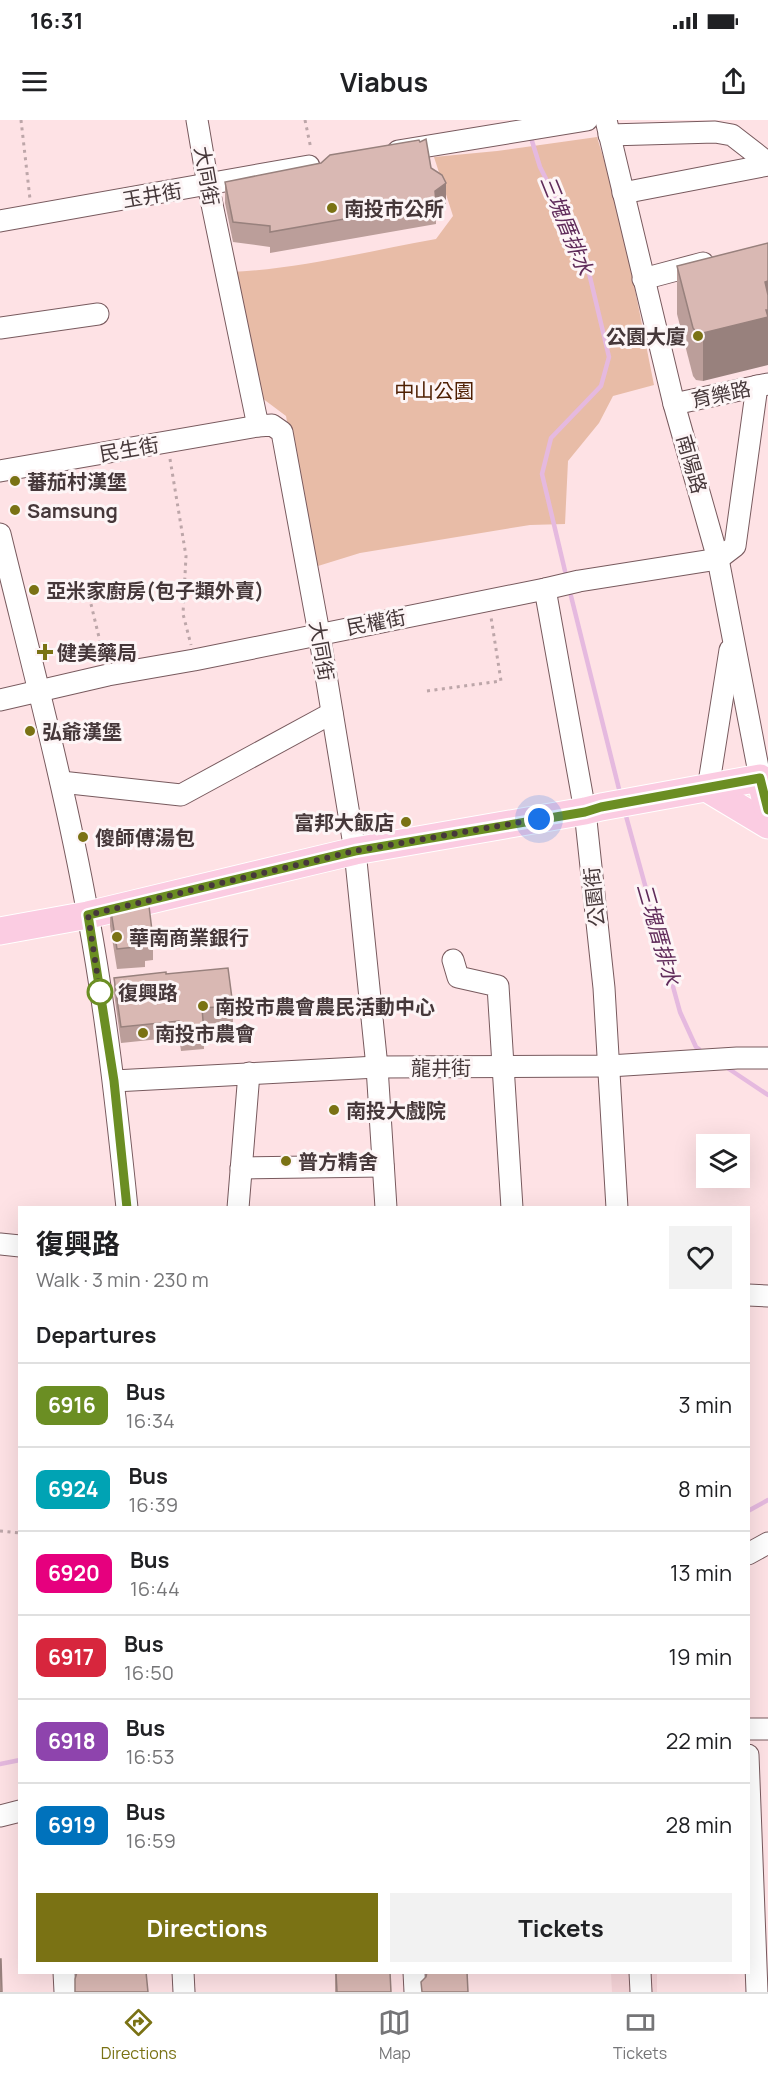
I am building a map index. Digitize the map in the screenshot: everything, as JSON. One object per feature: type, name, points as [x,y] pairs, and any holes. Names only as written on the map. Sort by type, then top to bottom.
[{"type":"main road","points":[[0,931],[88,915],[355,851],[585,812],[610,805],[764,777]]},
{"type":"main road","name":"南陽路","points":[[764,777],[768,810]]},
{"type":"main road","points":[[708,789],[768,825]]},
{"type":"street","name":"大同街","points":[[197,120],[208,185],[258,426],[272,425],[282,432],[319,633],[355,851],[377,1067],[386,1206]]},
{"type":"street","points":[[383,153],[488,128],[587,120]]},
{"type":"street","points":[[607,128],[683,126],[732,135],[768,164]]},
{"type":"street","name":"南陽路","points":[[607,128],[674,404],[718,559],[764,777]]},
{"type":"street","name":"玉井街","points":[[0,221],[320,164]]},
{"type":"street","points":[[623,193],[768,164]]},
{"type":"street","points":[[643,279],[722,259]]},
{"type":"street","points":[[0,328],[98,314]]},
{"type":"street","points":[[718,559],[735,546],[762,385]]},
{"type":"street","name":"育樂路","points":[[674,404],[762,385]]},
{"type":"street","name":"民生街","points":[[0,471],[258,426]]},
{"type":"street","points":[[0,534],[61,782],[88,915],[114,1081],[127,1206]]},
{"type":"street","name":"民權街","points":[[0,700],[108,675],[194,660],[579,581],[718,559]]},
{"type":"street","name":"公園街","points":[[544,589],[585,812],[604,988],[617,1206]]},
{"type":"street","points":[[708,789],[733,635]]},
{"type":"street","points":[[61,782],[181,795],[332,713]]},
{"type":"street","points":[[453,960],[458,977],[498,986],[512,1206]]},
{"type":"street","name":"龍井街","points":[[114,1081],[377,1067],[609,1065],[768,1058]]},
{"type":"street","points":[[238,1206],[249,1073]]},
{"type":"street","points":[[241,1168],[383,1166]]},
{"type":"street","points":[[0,1244],[18,1246]]},
{"type":"street","points":[[750,1295],[768,1296]]},
{"type":"street","points":[[750,1553],[768,1543]]},
{"type":"street","points":[[750,1729],[768,1729]]},
{"type":"street","points":[[750,1808],[757,1992]]},
{"type":"street","points":[[0,1816],[18,1812]]},
{"type":"street","points":[[64,1974],[65,1992]]},
{"type":"street","points":[[183,1974],[184,1992]]},
{"type":"street","points":[[414,1974],[415,1992]]},
{"type":"street","points":[[640,1974],[640,1992]]},
{"type":"path","points":[[21,120],[32,215]]},
{"type":"path","points":[[305,120],[320,164]]},
{"type":"path","points":[[167,442],[186,556],[183,614],[194,660]]},
{"type":"path","points":[[108,675],[90,600],[151,589]]},
{"type":"path","points":[[427,691],[501,681],[489,600]]},
{"type":"path","points":[[0,1531],[18,1533]]},
{"type":"shaded area","points":[[611,1974],[657,1974],[657,1992],[612,1992]]},
{"type":"green space","name":"中山公園","points":[[597,137],[619,209],[654,385],[613,396],[599,423],[568,461],[565,524],[530,525],[360,553],[318,566],[310,553],[286,416],[262,398],[231,272],[308,263],[436,239],[453,216],[434,157]]},
{"type":"building","name":"南投市公所","points":[[426,139],[431,168],[442,175],[446,183],[435,191],[436,203],[270,232],[270,226],[233,222],[225,182],[321,163],[330,155],[419,140],[420,142]]},
{"type":"building","points":[[768,243],[768,281],[765,282],[768,295],[768,310],[766,310],[768,317],[703,333],[696,332],[677,266]]},
{"type":"building","points":[[134,899],[135,908],[149,906],[153,939],[145,940],[145,946],[117,949],[110,905]]},
{"type":"building","points":[[228,968],[233,1006],[202,1008],[204,1033],[181,1035],[179,1021],[121,1027],[114,978]]},
{"type":"building","points":[[1,1959],[2,1992],[0,1992]]},
{"type":"building","points":[[76,1974],[146,1974],[148,1992],[75,1992]]},
{"type":"building","points":[[336,1974],[390,1974],[391,1992],[337,1992]]},
{"type":"building","points":[[427,1974],[467,1974],[468,1992],[422,1992],[421,1982]]},
{"type":"waterway","name":"三塊厝排水","points":[[532,141],[540,167],[585,256],[609,357],[601,386],[551,438],[542,474],[565,571]]},
{"type":"waterway","name":"三塊厝排水","points":[[571,596],[619,789]]},
{"type":"waterway","name":"三塊厝排水","points":[[626,816],[680,1012],[699,1049]]},
{"type":"waterway","name":"三塊厝排水","points":[[729,1069],[768,1095]]},
{"type":"waterway","name":"三塊厝排水","points":[[750,1510],[768,1500]]},
{"type":"waterway","name":"三塊厝排水","points":[[0,1764],[18,1760]]},
{"type":"bus line","name":"6916","points":[[127,1206],[114,1081],[88,915],[355,851],[585,812],[637,800],[760,778],[768,810]]},
{"type":"place","name":"南投市公所","points":[[332,208]]},
{"type":"place","name":"公園大廈","points":[[698,336]]},
{"type":"place","name":"蕃茄村漢堡","points":[[15,481]]},
{"type":"place","name":"Samsung","points":[[15,510]]},
{"type":"place","name":"亞米家廚房(包子類外賣)","points":[[34,590]]},
{"type":"place","name":"健美藥局","points":[[45,652]]},
{"type":"place","name":"弘爺漢堡","points":[[30,731]]},
{"type":"place","name":"富邦大飯店","points":[[406,822]]},
{"type":"place","name":"傻師傅湯包","points":[[83,837]]},
{"type":"place","name":"華南商業銀行","points":[[117,937]]},
{"type":"place","name":"復興路","points":[[100,992]]},
{"type":"place","name":"南投市農會農民活動中心","points":[[203,1006]]},
{"type":"place","name":"南投市農會","points":[[143,1033]]},
{"type":"place","name":"南投大戲院","points":[[334,1110]]},
{"type":"place","name":"普方精舍","points":[[286,1161]]},
{"type":"route","points":[[100,992],[88,915],[355,851],[539,819]]}]
